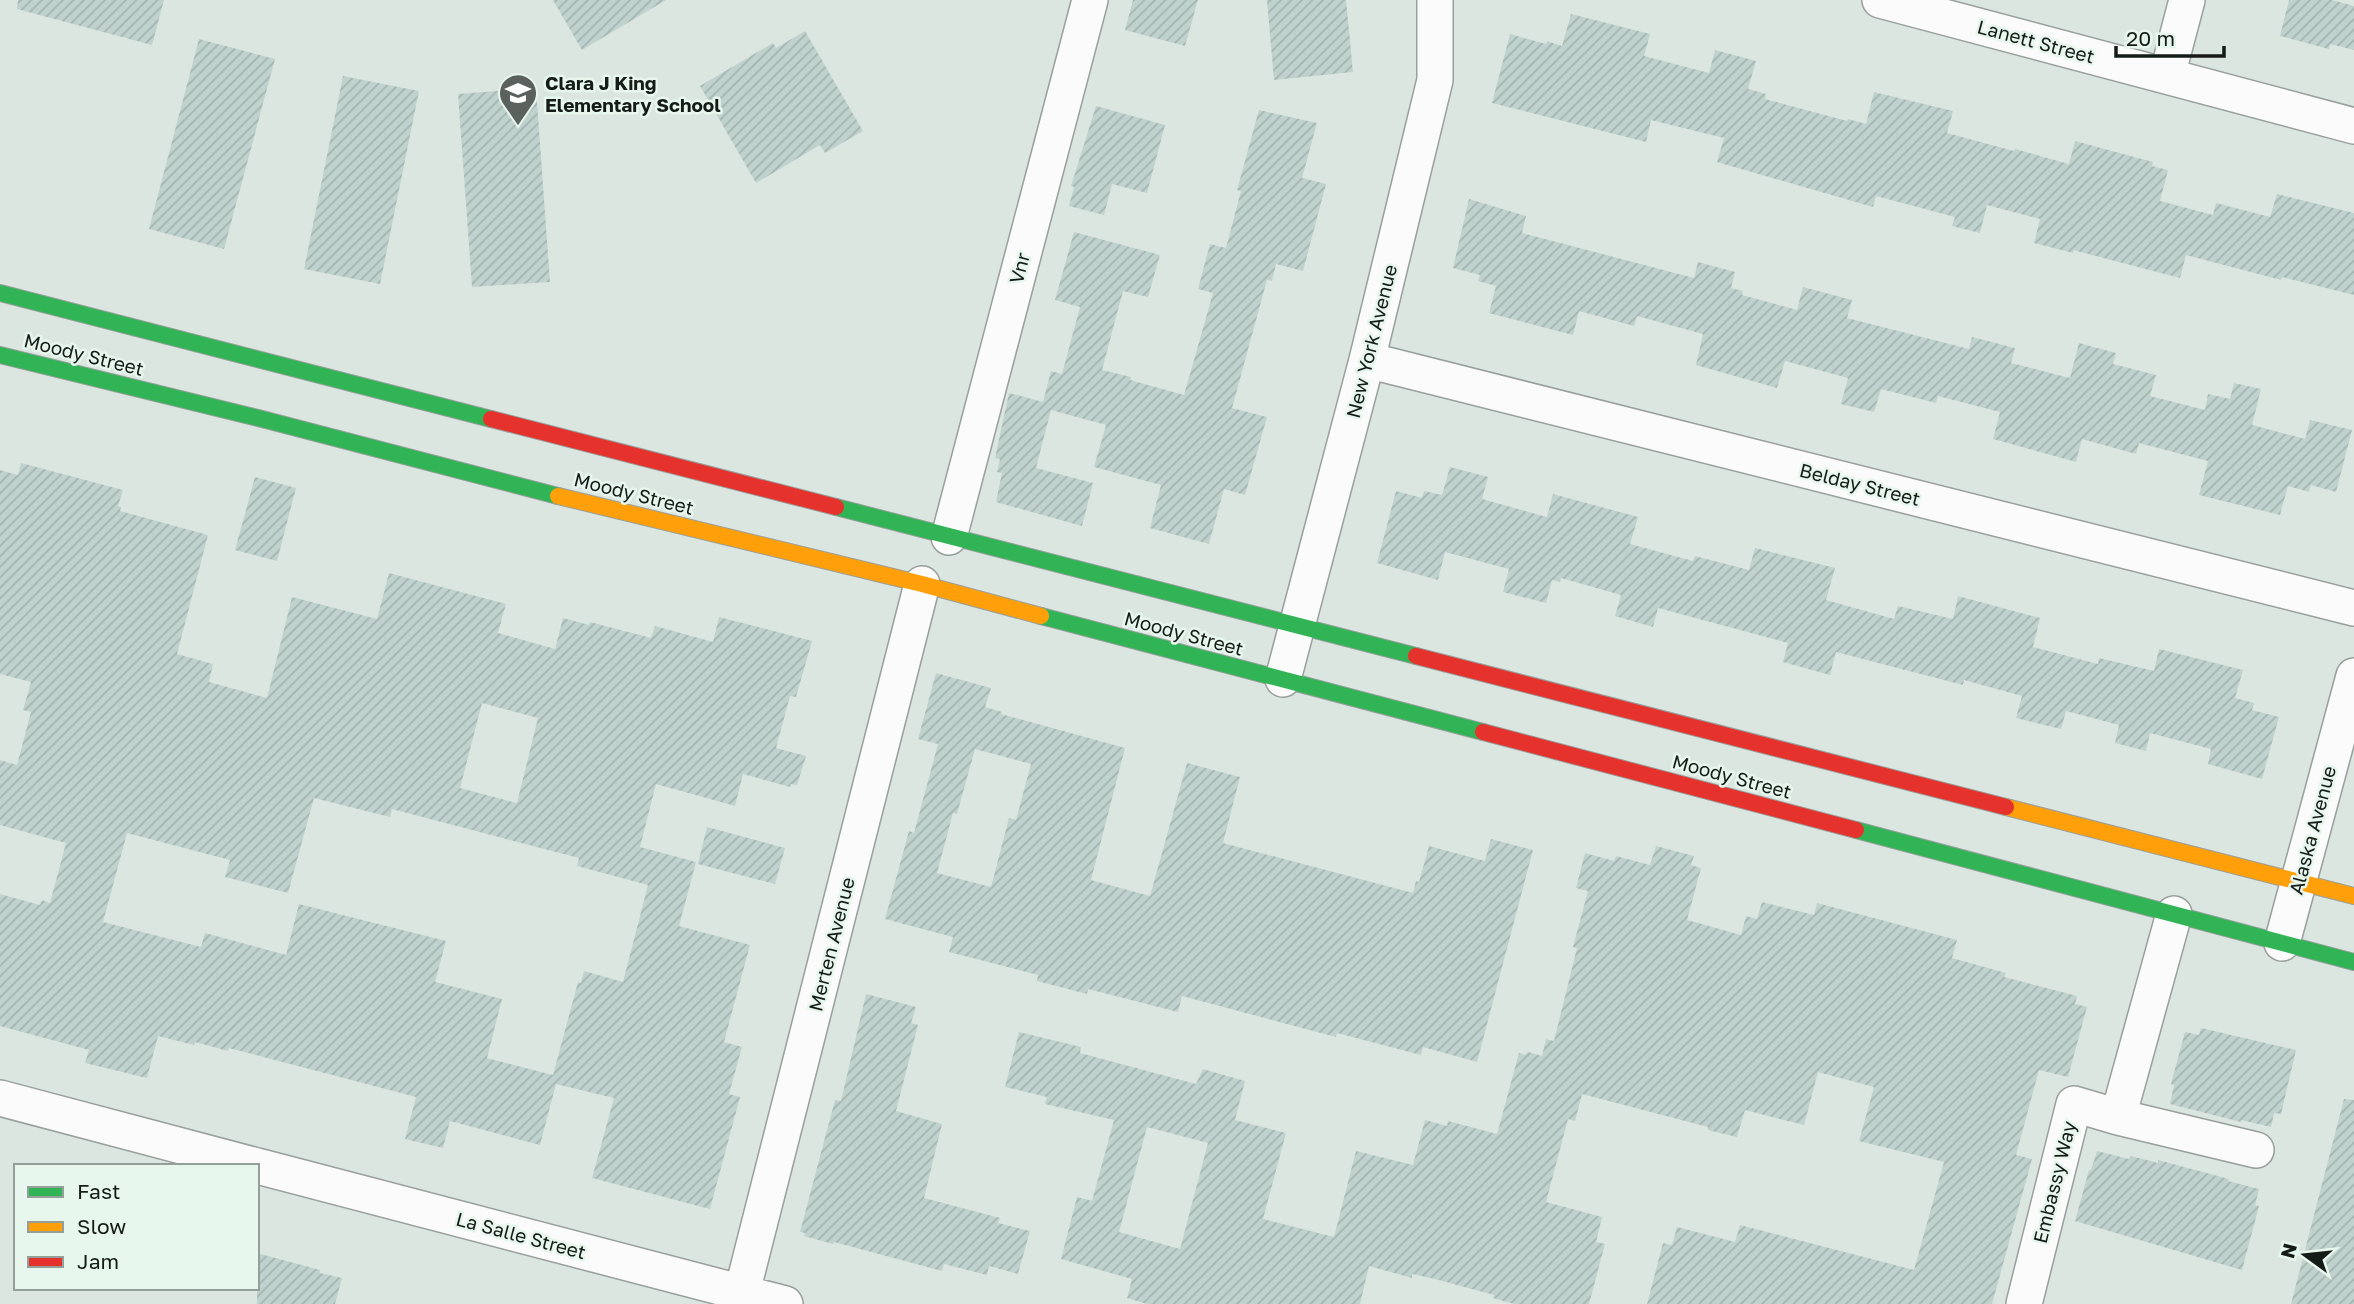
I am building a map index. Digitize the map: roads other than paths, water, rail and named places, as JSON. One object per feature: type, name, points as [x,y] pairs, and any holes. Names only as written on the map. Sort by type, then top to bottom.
[{"type":"main road","name":"Moody Street","points":[[0,293],[945,542],[1297,626],[2354,896]]},
{"type":"main road","name":"Moody Street","points":[[0,355],[275,422],[635,516],[926,578],[1245,671],[2354,962]]},
{"type":"street","name":"Vnr","points":[[945,542],[1090,0]]},
{"type":"street","name":"New York Avenue","points":[[1283,679],[1367,360],[1435,80],[1435,0]]},
{"type":"street","name":"Lanett Street","points":[[1880,0],[2354,126]]},
{"type":"street","points":[[2167,76],[2187,0]]},
{"type":"street","name":"Belday Street","points":[[1367,360],[2354,608]]},
{"type":"street","name":"Merten Avenue","points":[[740,1298],[926,578]]},
{"type":"street","name":"Alaska Avenue","points":[[2282,943],[2354,676]]},
{"type":"street","points":[[2174,914],[2118,1116],[2256,1150]]},
{"type":"street","name":"La Salle Street","points":[[0,1098],[249,1164]]},
{"type":"street","name":"Embassy Way","points":[[2024,1304],[2074,1104],[2118,1116]]},
{"type":"street","name":"La Salle Street","points":[[259,1167],[740,1298],[785,1304]]},
{"type":"place","name":"Clara J King Elementary School","points":[[518,127]]}]
